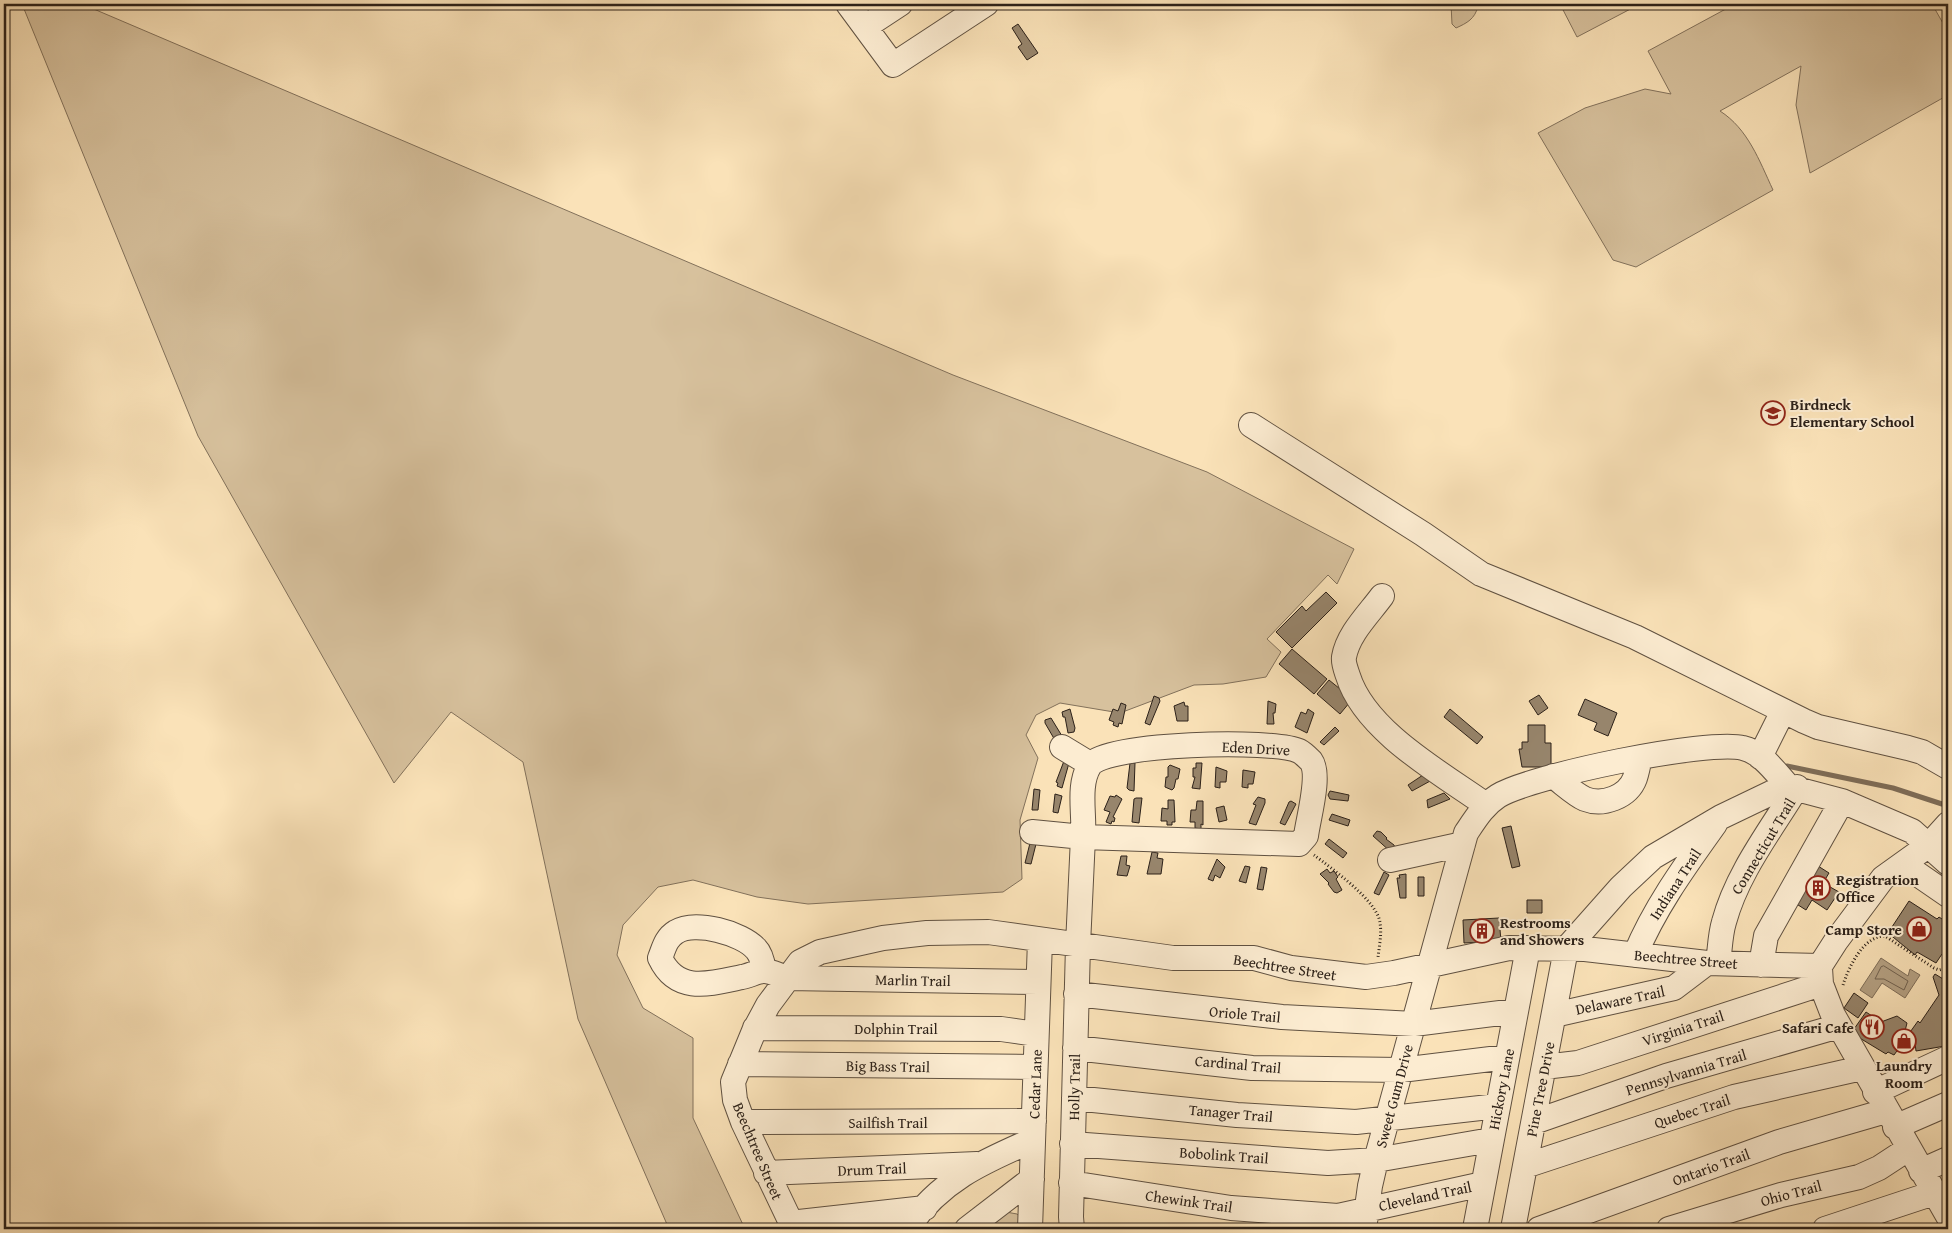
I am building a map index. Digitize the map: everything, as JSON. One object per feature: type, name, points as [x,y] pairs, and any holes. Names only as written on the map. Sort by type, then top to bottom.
[{"type":"street","points":[[848,4],[893,65],[986,4]]},
{"type":"street","points":[[865,27],[900,4]]},
{"type":"street","points":[[1251,425],[1423,534],[1481,574],[1636,637],[1818,727],[1922,752],[1948,767]]},
{"type":"street","points":[[1382,596],[1348,640],[1343,660],[1350,683],[1364,709],[1400,744],[1486,805],[1508,791],[1553,776],[1704,747],[1743,748],[1760,757],[1793,787],[1842,801],[1912,831],[1948,863]]},
{"type":"street","points":[[1760,757],[1783,710]]},
{"type":"street","name":"Eden Drive","points":[[1090,764],[1100,757],[1118,752],[1172,746],[1267,747],[1300,751],[1311,762],[1316,772],[1306,836],[1299,844]]},
{"type":"street","points":[[1062,747],[1090,764],[1084,778],[1078,945]]},
{"type":"street","points":[[1553,776],[1585,799],[1603,802],[1615,798],[1625,791],[1635,779],[1640,759]]},
{"type":"street","points":[[1566,949],[1620,887],[1653,857],[1721,817],[1770,793],[1793,787]]},
{"type":"street","name":"Connecticut Trail","points":[[1713,963],[1731,899],[1744,872],[1793,787]]},
{"type":"street","points":[[1761,965],[1766,936],[1842,801]]},
{"type":"street","name":"Sweet Gum Drive","points":[[1365,1219],[1376,1160],[1466,833],[1486,805]]},
{"type":"street","name":"Indiana Trail","points":[[1635,955],[1644,933],[1676,879],[1721,817]]},
{"type":"street","points":[[1948,824],[1929,845],[1883,878],[1836,941],[1821,975],[1836,1021],[1885,1110],[1948,1216]]},
{"type":"street","points":[[1032,832],[1083,836],[1299,844]]},
{"type":"street","points":[[1390,860],[1463,844]]},
{"type":"street","points":[[1903,864],[1948,895]]},
{"type":"street","name":"Beechtree Street","points":[[792,1226],[743,1122],[735,1100],[733,1082],[755,1028],[768,1005],[800,962],[820,952],[883,938],[928,933],[988,932],[1173,958],[1254,958],[1291,968],[1366,977],[1394,973],[1509,948],[1566,949],[1713,963],[1761,965],[1821,975]]},
{"type":"street","name":"Cedar Lane","points":[[1030,1229],[1040,940]]},
{"type":"street","name":"Holly Trail","points":[[1072,1229],[1072,1144],[1078,945]]},
{"type":"street","name":"Hickory Lane","points":[[1474,1229],[1528,948]]},
{"type":"street","name":"Pine Tree Drive","points":[[1514,1229],[1566,949]]},
{"type":"street","name":"Delaware Trail","points":[[1554,1015],[1674,988],[1713,963]]},
{"type":"street","name":"Marlin Trail","points":[[764,971],[787,978],[1038,982]]},
{"type":"street","name":"Virginia Trail","points":[[1544,1067],[1578,1062],[1821,975]]},
{"type":"street","name":"Oriole Trail","points":[[1076,994],[1282,1017],[1414,1024],[1516,1010]]},
{"type":"street","name":"Pennsylvannia Trail","points":[[1534,1122],[1666,1076],[1836,1021]]},
{"type":"street","name":"Dolphin Trail","points":[[755,1028],[1001,1029],[1036,1034]]},
{"type":"street","name":"Cardinal Trail","points":[[1075,1048],[1252,1068],[1401,1070],[1507,1057]]},
{"type":"street","points":[[1885,1110],[1948,1058]]},
{"type":"street","name":"Big Bass Trail","points":[[740,1064],[1035,1067]]},
{"type":"street","name":"Quebec Trail","points":[[1525,1166],[1734,1096],[1862,1068]]},
{"type":"street","name":"Tanager Trail","points":[[1074,1098],[1237,1114],[1356,1122],[1498,1106]]},
{"type":"street","points":[[1885,1110],[1948,1104]]},
{"type":"street","name":"Ontario Trail","points":[[1539,1229],[1779,1142],[1885,1110]]},
{"type":"street","name":"Sailfish Trail","points":[[743,1122],[1033,1131]]},
{"type":"street","points":[[907,1229],[943,1188],[978,1164],[1033,1131]]},
{"type":"street","name":"Bobolink Trail","points":[[1072,1144],[1328,1163],[1376,1160],[1491,1140]]},
{"type":"street","name":"Ohio Trail","points":[[1669,1229],[1780,1195],[1859,1177],[1880,1168],[1908,1149]]},
{"type":"street","points":[[1921,1171],[1948,1160]]},
{"type":"street","name":"Drum Trail","points":[[766,1173],[978,1164]]},
{"type":"street","points":[[967,1229],[1032,1179]]},
{"type":"street","name":"Chewink Trail","points":[[1072,1183],[1231,1208],[1365,1219]]},
{"type":"street","name":"Cleveland Trail","points":[[1365,1219],[1483,1184]]},
{"type":"street","points":[[1825,1229],[1934,1192]]},
{"type":"street","points":[[792,1226],[925,1208]]},
{"type":"path","points":[[1299,844],[1335,871],[1376,912],[1380,922],[1380,936]]},
{"type":"path","points":[[1836,1021],[1843,1003],[1841,991],[1854,960],[1866,944],[1879,936],[1885,936],[1934,968],[1939,970],[1948,968]]},
{"type":"shaded area","points":[[22,4],[82,4],[953,375],[1207,472],[1354,549],[1337,584],[1328,575],[1267,639],[1281,652],[1266,677],[1223,684],[1194,685],[1120,713],[1060,703],[1036,715],[1026,735],[1038,758],[1020,820],[1022,879],[1003,892],[808,904],[757,897],[693,880],[658,887],[623,925],[617,955],[643,1008],[693,1038],[693,1118],[745,1229],[669,1229],[578,1019],[523,762],[451,712],[394,783],[198,436]]},
{"type":"shaded area","points":[[1451,4],[1477,4],[1478,6],[1470,20],[1456,28],[1452,24]]},
{"type":"shaded area","points":[[1560,4],[1640,4],[1577,37]]},
{"type":"shaded area","points":[[1735,4],[1932,4],[1948,32],[1948,95],[1810,173],[1796,105],[1801,66],[1720,111],[1730,118],[1752,146],[1773,190],[1636,267],[1613,260],[1538,133],[1585,108],[1645,89],[1671,94],[1648,51]]},
{"type":"shaded area","points":[[1006,1212],[1017,1214],[1024,1220],[1025,1229],[991,1229],[994,1220]]},
{"type":"water","points":[[1881,958],[1908,976],[1910,969],[1920,975],[1905,998],[1882,983],[1872,998],[1860,990]]},
{"type":"building","points":[[1018,24],[1038,53],[1027,60],[1018,47],[1022,44],[1012,28]]},
{"type":"building","points":[[1326,592],[1337,603],[1292,648],[1276,632],[1302,606],[1306,611]]},
{"type":"building","points":[[1292,649],[1327,679],[1314,694],[1279,664]]},
{"type":"building","points":[[1329,680],[1345,693],[1343,696],[1350,702],[1340,714],[1317,694]]},
{"type":"building","points":[[1539,695],[1548,708],[1538,715],[1529,701]]},
{"type":"building","points":[[1154,696],[1159,698],[1160,701],[1150,725],[1145,723]]},
{"type":"building","points":[[1585,699],[1617,713],[1608,736],[1594,730],[1597,723],[1578,715]]},
{"type":"building","points":[[1268,701],[1276,704],[1275,713],[1273,713],[1274,724],[1267,724]]},
{"type":"building","points":[[1184,702],[1185,706],[1188,706],[1188,721],[1177,721],[1174,706]]},
{"type":"building","points":[[1121,703],[1126,705],[1122,724],[1119,723],[1118,727],[1109,720],[1113,709],[1118,711]]},
{"type":"building","points":[[1070,709],[1075,728],[1074,732],[1068,733],[1065,717],[1063,717],[1062,712]]},
{"type":"building","points":[[1308,709],[1314,713],[1307,733],[1295,727],[1301,712],[1306,714]]},
{"type":"building","points":[[1450,709],[1483,737],[1477,744],[1444,717]]},
{"type":"building","points":[[1051,718],[1062,736],[1056,742],[1045,723],[1045,720]]},
{"type":"building","points":[[1528,725],[1545,725],[1545,743],[1551,743],[1551,767],[1522,767],[1519,749],[1522,749],[1522,742],[1528,742]]},
{"type":"building","points":[[1335,727],[1339,731],[1324,745],[1320,742]]},
{"type":"building","points":[[1064,761],[1069,763],[1062,788],[1057,786],[1058,783],[1056,782]]},
{"type":"building","points":[[1130,763],[1135,763],[1134,791],[1127,788]]},
{"type":"building","points":[[1196,763],[1202,763],[1200,789],[1192,788],[1195,777],[1193,777],[1193,768],[1196,768]]},
{"type":"building","points":[[1170,765],[1180,769],[1178,779],[1176,779],[1172,790],[1165,787],[1168,767]]},
{"type":"building","points":[[1216,767],[1227,771],[1226,782],[1220,782],[1220,788],[1215,787]]},
{"type":"building","points":[[1243,770],[1255,772],[1253,784],[1248,784],[1248,788],[1242,787]]},
{"type":"building","points":[[1423,775],[1424,777],[1429,775],[1432,780],[1412,791],[1408,785]]},
{"type":"building","points":[[1034,789],[1040,790],[1038,810],[1032,810]]},
{"type":"building","points":[[1330,791],[1349,795],[1348,801],[1330,799],[1328,795]]},
{"type":"building","points":[[1444,793],[1450,799],[1428,808],[1427,800]]},
{"type":"building","points":[[1055,794],[1062,796],[1058,813],[1053,812]]},
{"type":"building","points":[[1116,795],[1122,799],[1113,817],[1115,818],[1114,822],[1112,821],[1111,824],[1106,822],[1110,812],[1104,810],[1110,796],[1115,797]]},
{"type":"building","points":[[1258,797],[1265,799],[1265,803],[1256,825],[1249,823],[1256,805],[1253,804]]},
{"type":"building","points":[[1142,798],[1139,823],[1132,822],[1134,799]]},
{"type":"building","points":[[1168,800],[1174,800],[1175,822],[1172,822],[1172,825],[1167,825],[1167,821],[1161,821],[1162,808],[1168,809]]},
{"type":"building","points":[[1197,801],[1203,801],[1203,825],[1201,824],[1201,829],[1195,828],[1195,822],[1190,822],[1191,810],[1196,810]]},
{"type":"building","points":[[1291,801],[1296,804],[1285,825],[1280,823]]},
{"type":"building","points":[[1224,806],[1227,820],[1219,822],[1216,808]]},
{"type":"building","points":[[1332,814],[1350,820],[1348,826],[1329,820]]},
{"type":"building","points":[[1511,826],[1520,866],[1512,868],[1502,828]]},
{"type":"building","points":[[1377,831],[1381,832],[1394,845],[1395,848],[1391,852],[1373,836]]},
{"type":"building","points":[[1329,839],[1347,853],[1343,858],[1325,844]]},
{"type":"building","points":[[1030,843],[1036,844],[1031,864],[1025,863]]},
{"type":"building","points":[[1152,852],[1158,853],[1157,858],[1163,859],[1161,874],[1147,874]]},
{"type":"building","points":[[1121,856],[1127,856],[1126,865],[1130,866],[1127,876],[1117,875]]},
{"type":"building","points":[[1217,859],[1225,867],[1220,878],[1215,875],[1213,881],[1208,879]]},
{"type":"building","points":[[1245,866],[1250,867],[1246,883],[1239,881]]},
{"type":"building","name":"Registration Office","points":[[1818,866],[1829,873],[1823,883],[1839,892],[1827,910],[1812,900],[1806,910],[1795,903]]},
{"type":"building","points":[[1261,867],[1267,868],[1263,890],[1257,889]]},
{"type":"building","points":[[1327,869],[1330,873],[1334,871],[1338,877],[1336,879],[1342,890],[1337,893],[1334,892],[1329,883],[1320,874]]},
{"type":"building","points":[[1384,872],[1389,875],[1379,895],[1374,893]]},
{"type":"building","points":[[1406,874],[1406,898],[1400,898],[1397,878],[1400,878],[1399,875]]},
{"type":"building","points":[[1418,877],[1424,877],[1424,896],[1418,896]]},
{"type":"building","points":[[1527,900],[1542,900],[1542,913],[1527,913]]},
{"type":"building","name":"Camp Store","points":[[1909,901],[1937,919],[1939,917],[1948,923],[1948,958],[1942,954],[1936,963],[1917,952],[1915,955],[1888,933]]},
{"type":"building","name":"Restrooms and Showers","points":[[1499,918],[1501,941],[1464,943],[1463,920]]},
{"type":"building","points":[[1935,974],[1948,982],[1948,1041],[1945,1046],[1916,1051],[1915,1043],[1906,1046],[1902,1044],[1894,1055],[1888,1052],[1886,1054],[1858,1037],[1854,1029],[1866,1012],[1881,1022],[1897,1016],[1907,1023],[1905,1031],[1908,1035],[1918,1021],[1920,1023],[1939,995],[1933,977]]},
{"type":"building","points":[[1854,993],[1868,1003],[1858,1018],[1844,1008]]},
{"type":"waterway","points":[[1787,766],[1893,788],[1942,804]]},
{"type":"place","name":"Birdneck Elementary School","points":[[1773,413]]},
{"type":"place","name":"Registration Office","points":[[1818,888]]},
{"type":"place","name":"Camp Store","points":[[1919,929]]},
{"type":"place","name":"Restrooms and Showers","points":[[1482,931]]},
{"type":"place","name":"Safari Cafe","points":[[1872,1027]]},
{"type":"place","name":"Laundry Room","points":[[1904,1041]]}]
